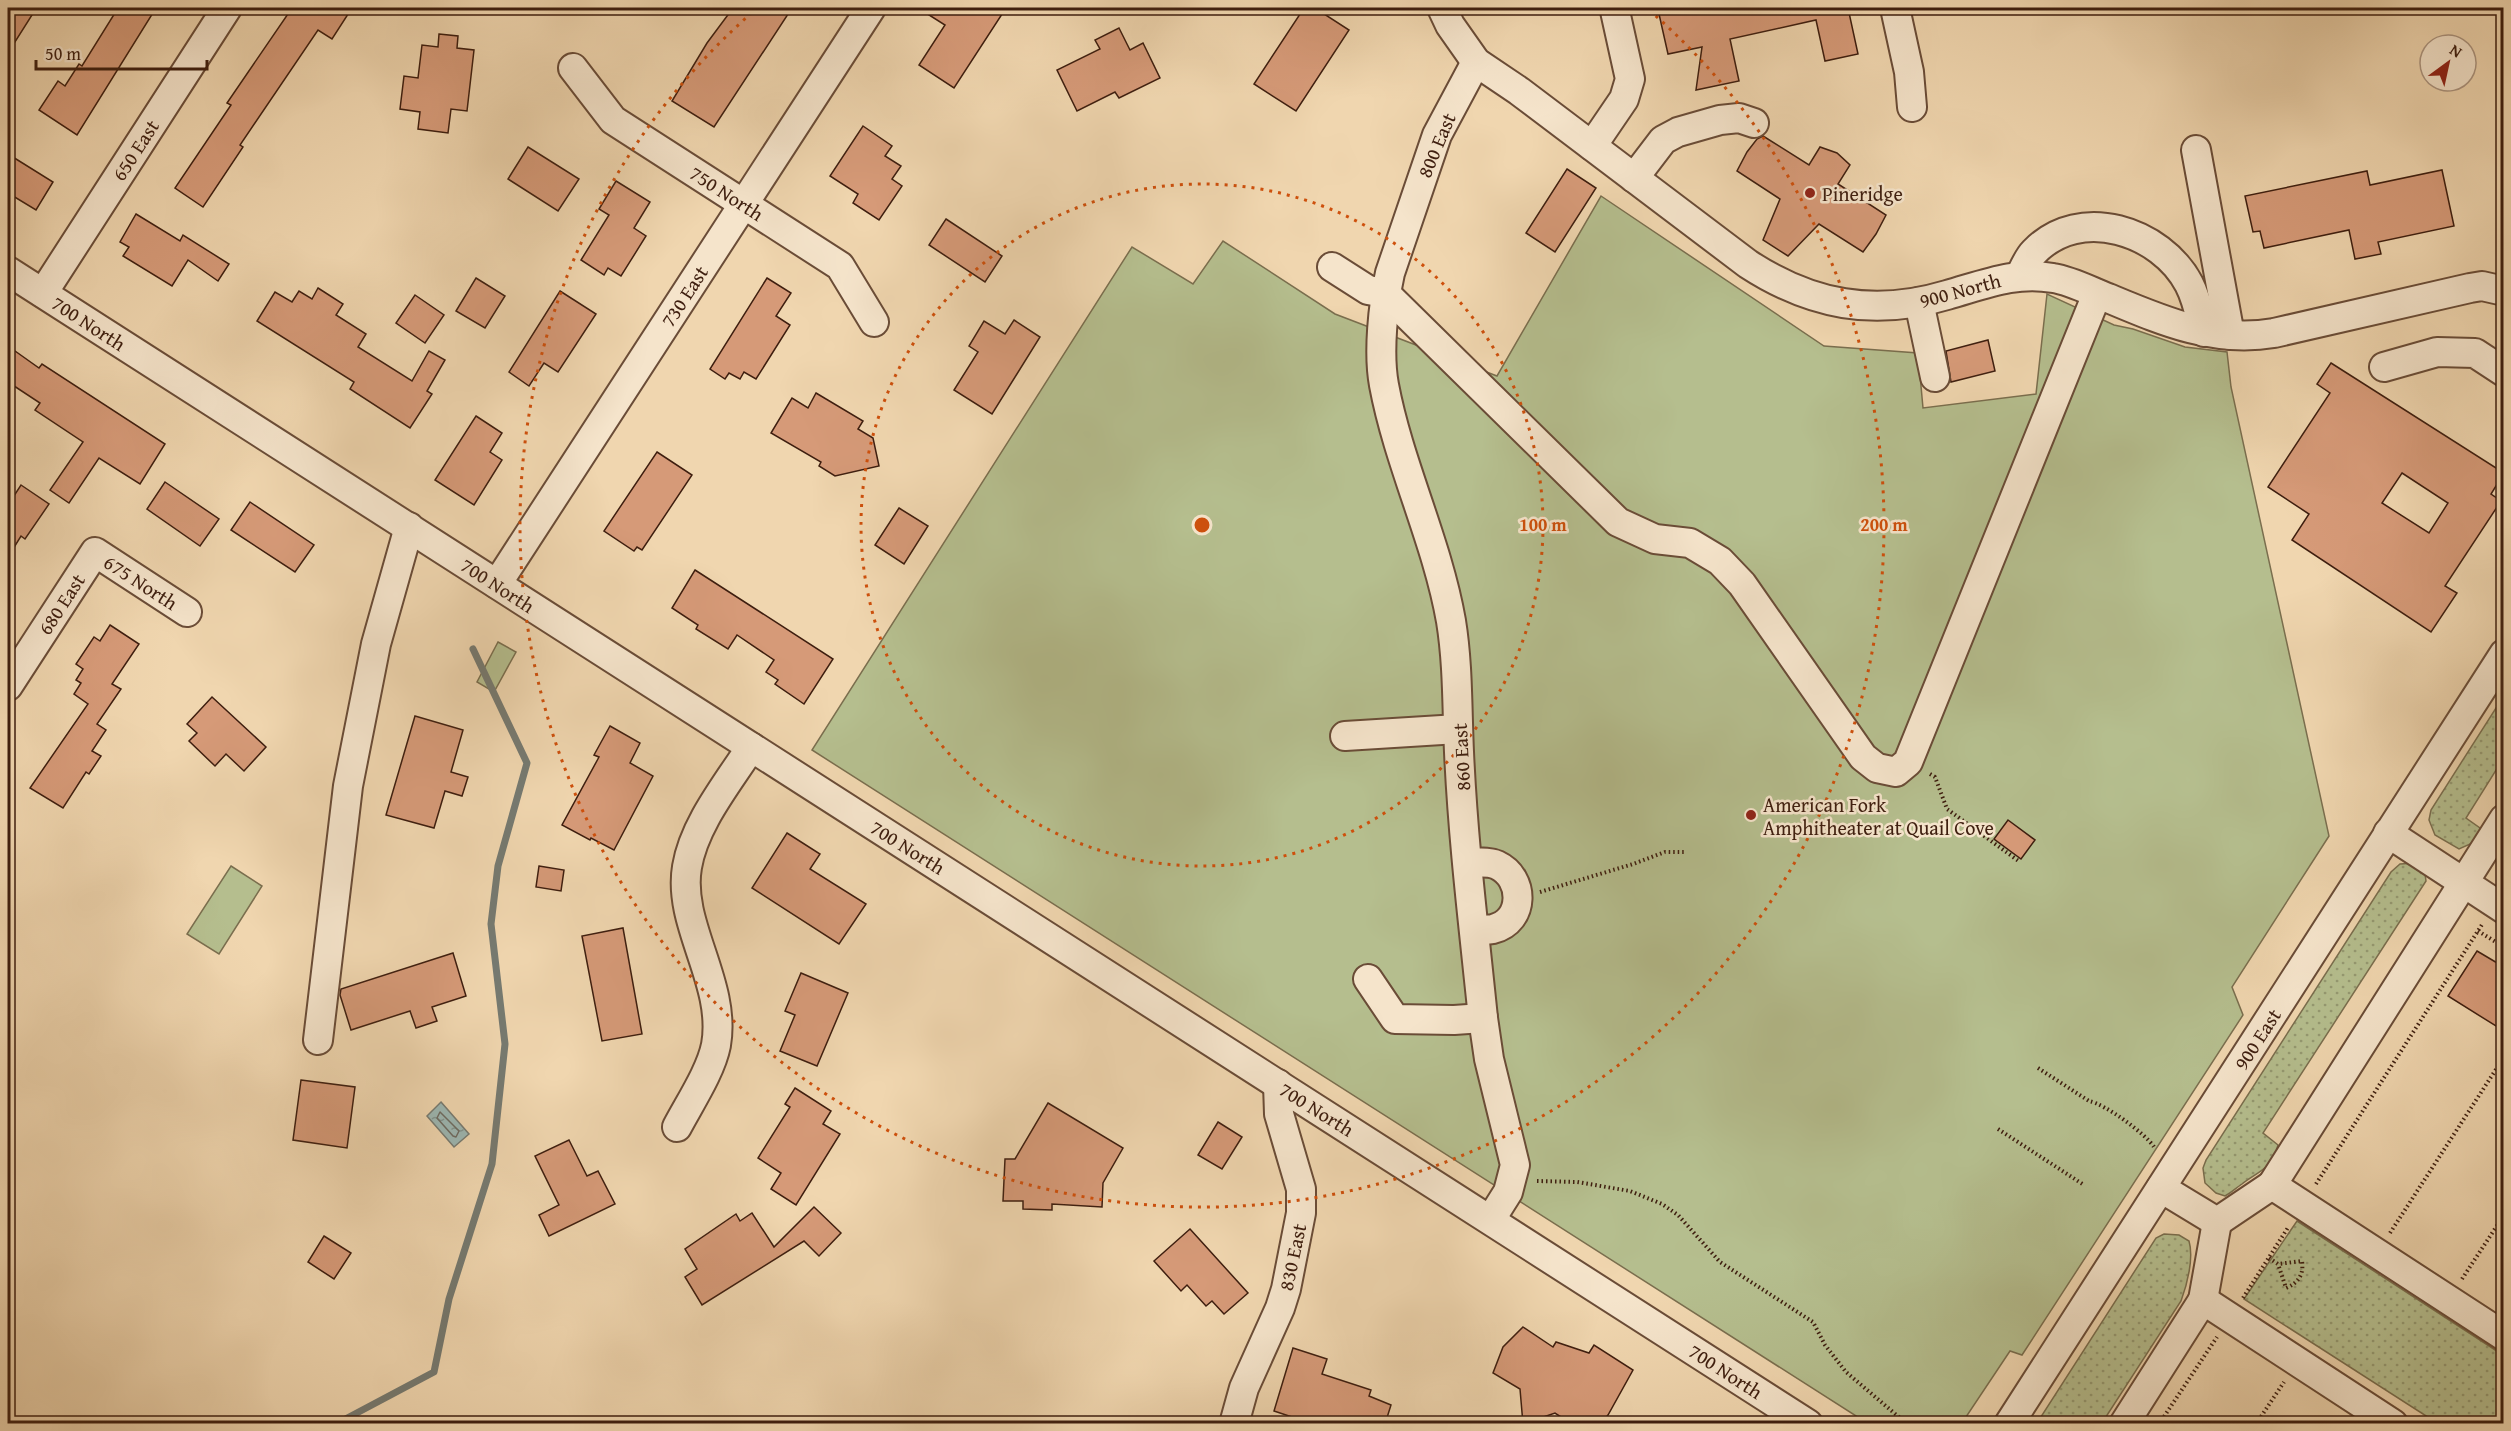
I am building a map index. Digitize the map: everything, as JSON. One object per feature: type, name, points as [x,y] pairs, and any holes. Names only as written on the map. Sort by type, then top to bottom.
[{"type":"street","name":"650 East","points":[[43,293],[227,8]]},
{"type":"street","name":"730 East","points":[[497,584],[871,8]]},
{"type":"street","points":[[1442,8],[1450,25],[1476,62]]},
{"type":"street","points":[[1895,8],[1909,72],[1912,107]]},
{"type":"street","points":[[1592,146],[1624,99],[1630,79],[1615,12]]},
{"type":"street","name":"900 North","points":[[1476,62],[1519,91],[1748,264],[1794,291],[1848,305],[1881,306],[1919,302],[1997,280],[2020,276],[2054,278],[2164,322],[2217,334],[2242,336],[2274,333],[2470,288],[2482,286],[2504,291]]},
{"type":"street","name":"800 East","points":[[1385,293],[1437,135],[1476,62]]},
{"type":"street","name":"750 North","points":[[573,68],[613,120],[840,266],[874,322]]},
{"type":"street","points":[[1634,178],[1663,140],[1678,132],[1720,120],[1739,118],[1754,123]]},
{"type":"street","points":[[2196,150],[2217,334]]},
{"type":"street","points":[[2020,276],[2033,253],[2050,239],[2069,231],[2085,227],[2106,227],[2133,234],[2157,246],[2175,264],[2189,284],[2198,306],[2217,334]]},
{"type":"street","points":[[1332,267],[1368,290],[1385,293],[1618,522],[1655,539],[1690,543],[1720,561],[1742,584],[1863,757],[1877,768],[1896,772],[1908,762],[2097,294]]},
{"type":"street","name":"700 North","points":[[8,271],[1808,1424]]},
{"type":"street","name":"860 East","points":[[1385,293],[1384,384],[1451,621],[1482,1018],[1489,1059],[1515,1165],[1508,1192],[1491,1219]]},
{"type":"street","points":[[1919,302],[1935,377]]},
{"type":"street","points":[[2384,367],[2437,352],[2475,353],[2504,372]]},
{"type":"street","points":[[318,1040],[348,786],[376,644],[409,527]]},
{"type":"street","name":"675 North","points":[[95,552],[187,612]]},
{"type":"street","name":"680 East","points":[[8,686],[95,552]]},
{"type":"street","name":"900 East","points":[[2009,1424],[2504,654]]},
{"type":"street","points":[[1345,736],[1458,729]]},
{"type":"street","points":[[677,1127],[704,1076],[716,1046],[717,1014],[713,988],[688,908],[687,868],[693,844],[751,747]]},
{"type":"street","points":[[2124,1424],[2203,1300],[2217,1222],[2272,1185],[2504,819]]},
{"type":"street","points":[[2388,833],[2500,906]]},
{"type":"street","points":[[1469,863],[1496,864],[1513,879],[1519,896],[1518,905],[1510,919],[1494,929],[1474,930]]},
{"type":"street","points":[[1368,979],[1395,1019],[1482,1018]]},
{"type":"street","name":"830 East","points":[[1234,1424],[1244,1388],[1280,1308],[1301,1213],[1301,1189],[1279,1114],[1278,1084]]},
{"type":"street","points":[[2272,1185],[2504,1336]]},
{"type":"street","points":[[2161,1188],[2217,1222]]},
{"type":"street","points":[[2203,1300],[2393,1424]]},
{"type":"path","points":[[1908,762],[1935,777],[1947,809],[2020,862]]},
{"type":"path","points":[[1519,896],[1538,893],[1665,852],[1686,852]]},
{"type":"path","points":[[2159,1424],[2269,1258],[2478,931],[2500,906]]},
{"type":"path","points":[[2478,931],[2504,947]]},
{"type":"path","points":[[2376,1253],[2504,1057]]},
{"type":"path","points":[[2038,1068],[2089,1101],[2098,1102],[2126,1120],[2129,1125],[2149,1139],[2154,1147]]},
{"type":"path","points":[[1998,1129],[2084,1185]]},
{"type":"path","points":[[1534,1181],[1577,1182],[1630,1191],[1662,1204],[1678,1215],[1720,1262],[1813,1322],[1825,1345],[1846,1372],[1907,1424]]},
{"type":"path","points":[[2448,1300],[2504,1215]]},
{"type":"path","points":[[2269,1258],[2278,1264],[2286,1288],[2300,1279],[2303,1269],[2302,1262],[2278,1264]]},
{"type":"green space","points":[[1601,196],[1824,346],[1918,353],[1923,408],[2036,394],[2047,294],[2114,325],[2133,329],[2185,347],[2227,352],[2231,387],[2329,836],[2232,987],[2243,1015],[2022,1355],[2010,1351],[1962,1423],[1867,1423],[812,750],[1132,247],[1193,284],[1223,241],[1335,314],[1497,376]]},
{"type":"green space","points":[[498,642],[516,652],[494,692],[477,682]]},
{"type":"green space","points":[[2503,697],[2503,759],[2466,818],[2482,832],[2477,841],[2459,849],[2435,835],[2429,820],[2431,810]]},
{"type":"green space","points":[[2416,863],[2425,874],[2426,881],[2263,1133],[2278,1145],[2272,1160],[2264,1169],[2227,1195],[2216,1193],[2205,1183],[2203,1168],[2206,1160],[2391,872],[2400,864]]},
{"type":"green space","points":[[231,866],[262,886],[219,954],[187,934]]},
{"type":"green space","points":[[2297,1221],[2503,1355],[2503,1423],[2437,1423],[2244,1299]]},
{"type":"green space","points":[[2164,1234],[2179,1235],[2189,1241],[2190,1263],[2183,1295],[2102,1423],[2037,1423],[2156,1238]]},
{"type":"water","points":[[441,1102],[469,1134],[454,1147],[427,1116]]},
{"type":"building","points":[[8,8],[20,8],[32,15],[8,53]]},
{"type":"building","points":[[118,8],[156,8],[77,135],[39,110],[58,81],[65,86],[79,64],[82,66]]},
{"type":"building","points":[[292,8],[352,8],[332,39],[318,30],[240,145],[243,147],[203,207],[175,188],[231,105],[227,103]]},
{"type":"building","points":[[733,8],[792,8],[714,127],[672,101],[707,43]]},
{"type":"building","points":[[918,8],[1006,8],[954,88],[919,65],[945,25]]},
{"type":"building","points":[[1304,8],[1315,8],[1349,30],[1296,111],[1254,84]]},
{"type":"building","points":[[1688,8],[1848,8],[1858,54],[1825,61],[1816,20],[1730,39],[1739,81],[1696,90],[1702,47],[1668,54],[1659,14]]},
{"type":"building","points":[[1119,28],[1130,50],[1143,43],[1160,78],[1119,98],[1115,92],[1077,111],[1057,70],[1100,49],[1095,40]]},
{"type":"building","points":[[439,34],[458,36],[457,48],[474,50],[467,111],[451,109],[448,133],[418,129],[420,112],[400,109],[404,76],[418,78],[422,45],[438,47]]},
{"type":"building","points":[[863,126],[892,146],[885,156],[901,166],[892,179],[902,186],[879,220],[853,203],[858,194],[830,176]]},
{"type":"building","name":"Pineridge","points":[[1763,136],[1809,165],[1820,147],[1837,153],[1850,165],[1838,184],[1886,215],[1863,252],[1819,224],[1788,256],[1763,240],[1780,199],[1737,171],[1747,152],[1757,139]]},
{"type":"building","points":[[528,147],[579,179],[558,211],[508,179]]},
{"type":"building","points":[[8,154],[53,182],[36,210],[8,193]]},
{"type":"building","points":[[1567,169],[1596,188],[1555,252],[1526,233]]},
{"type":"building","points":[[2442,170],[2454,226],[2378,242],[2381,254],[2355,259],[2349,230],[2264,248],[2260,231],[2253,232],[2245,196],[2367,171],[2370,185]]},
{"type":"building","points":[[616,181],[650,202],[634,228],[646,236],[621,276],[608,268],[604,275],[581,260],[609,215],[599,209]]},
{"type":"building","points":[[136,214],[180,241],[183,235],[229,264],[218,281],[188,260],[172,286],[123,256],[129,247],[120,242]]},
{"type":"building","points":[[946,219],[1002,256],[985,282],[929,245]]},
{"type":"building","points":[[476,278],[505,296],[485,328],[456,311]]},
{"type":"building","points":[[767,278],[791,293],[776,316],[790,325],[756,379],[744,372],[740,379],[729,373],[725,379],[710,369]]},
{"type":"building","points":[[318,288],[343,304],[336,315],[366,334],[358,347],[412,381],[429,351],[445,360],[427,391],[432,394],[410,428],[350,389],[354,382],[257,321],[275,292],[292,302],[299,291],[312,299]]},
{"type":"building","points":[[560,291],[596,314],[558,372],[544,363],[529,386],[509,372]]},
{"type":"building","points":[[415,295],[444,315],[425,343],[396,323]]},
{"type":"building","points":[[1014,320],[1040,337],[992,414],[954,390],[978,352],[969,346],[984,321],[1005,334]]},
{"type":"building","points":[[1988,340],[1995,371],[1951,382],[1946,351]]},
{"type":"building","points":[[8,346],[39,368],[42,364],[165,444],[140,484],[99,458],[69,503],[50,490],[83,442],[35,410],[40,403],[8,382]]},
{"type":"building","points":[[2331,363],[2504,473],[2491,494],[2501,501],[2445,586],[2457,593],[2431,632],[2292,540],[2309,514],[2268,487],[2330,393],[2317,384]],"holes":[[[2402,473],[2448,503],[2429,533],[2382,503]]]},
{"type":"building","points":[[816,393],[863,421],[858,429],[873,438],[879,466],[835,476],[819,466],[821,462],[771,433],[792,398],[808,408]]},
{"type":"building","points":[[476,416],[502,433],[490,452],[502,460],[474,505],[435,480]]},
{"type":"building","points":[[657,452],[692,475],[642,550],[637,547],[634,551],[604,531]]},
{"type":"building","points":[[165,482],[219,519],[200,546],[147,509]]},
{"type":"building","points":[[21,485],[49,504],[25,539],[21,536],[8,557],[8,505]]},
{"type":"building","points":[[250,502],[314,545],[295,572],[231,530]]},
{"type":"building","points":[[899,508],[928,526],[904,564],[875,545]]},
{"type":"building","points":[[695,570],[833,659],[804,704],[775,684],[778,680],[766,672],[774,660],[737,635],[728,649],[696,629],[698,625],[672,608]]},
{"type":"building","points":[[110,625],[139,644],[112,684],[121,689],[97,724],[106,730],[92,751],[101,756],[89,774],[86,772],[63,808],[30,788],[88,704],[74,694],[81,683],[76,680],[83,669],[76,664],[94,637],[100,641]]},
{"type":"building","points":[[212,697],[266,747],[244,771],[226,754],[215,766],[189,741],[197,733],[187,724]]},
{"type":"building","points":[[415,716],[463,730],[451,772],[468,777],[462,796],[445,791],[434,828],[386,815]]},
{"type":"building","points":[[610,726],[640,743],[630,763],[653,776],[614,850],[562,825],[599,757],[594,755]]},
{"type":"building","points":[[2008,820],[2035,840],[2021,859],[1994,839]]},
{"type":"building","points":[[787,833],[820,854],[810,869],[866,904],[839,944],[752,888]]},
{"type":"building","points":[[539,866],[564,870],[561,891],[536,887]]},
{"type":"building","points":[[623,928],[642,1034],[602,1041],[582,936]]},
{"type":"building","points":[[2477,951],[2504,967],[2504,1031],[2448,996]]},
{"type":"building","points":[[453,953],[466,996],[432,1007],[437,1021],[416,1028],[410,1011],[351,1030],[340,995],[341,989]]},
{"type":"building","points":[[801,973],[848,993],[817,1066],[780,1051],[795,1015],[785,1011]]},
{"type":"building","points":[[301,1080],[355,1087],[347,1148],[293,1140]]},
{"type":"building","points":[[795,1088],[831,1111],[823,1124],[840,1134],[796,1205],[771,1189],[781,1173],[758,1158],[790,1107],[785,1104]]},
{"type":"building","points":[[1048,1103],[1123,1148],[1103,1183],[1102,1207],[1052,1204],[1052,1210],[1023,1209],[1023,1201],[1003,1201],[1005,1159],[1015,1159]]},
{"type":"building","points":[[1218,1122],[1242,1137],[1222,1169],[1198,1155]]},
{"type":"building","points":[[569,1140],[587,1176],[598,1171],[615,1204],[549,1236],[539,1215],[559,1205],[535,1156]]},
{"type":"building","points":[[814,1207],[841,1233],[819,1256],[804,1241],[702,1305],[685,1277],[697,1269],[685,1249],[736,1214],[740,1221],[752,1213],[774,1247]]},
{"type":"building","points":[[1190,1229],[1248,1293],[1224,1314],[1212,1301],[1206,1306],[1187,1285],[1181,1291],[1154,1261]]},
{"type":"building","points":[[324,1236],[351,1253],[334,1279],[308,1262]]},
{"type":"building","points":[[1523,1327],[1553,1347],[1556,1342],[1589,1353],[1594,1345],[1633,1370],[1608,1415],[1600,1424],[1572,1424],[1555,1413],[1523,1424],[1520,1389],[1493,1373],[1503,1347]]},
{"type":"building","points":[[1293,1348],[1327,1359],[1322,1374],[1371,1390],[1369,1396],[1391,1405],[1385,1424],[1313,1424],[1274,1411]]},
{"type":"waterway","points":[[336,1424],[434,1372],[449,1299],[492,1164],[505,1044],[491,924],[498,866],[527,763],[473,649]]},
{"type":"place","name":"Pineridge","points":[[1810,193]]},
{"type":"place","name":"American Fork Amphitheater at Quail Cove","points":[[1751,815]]}]
